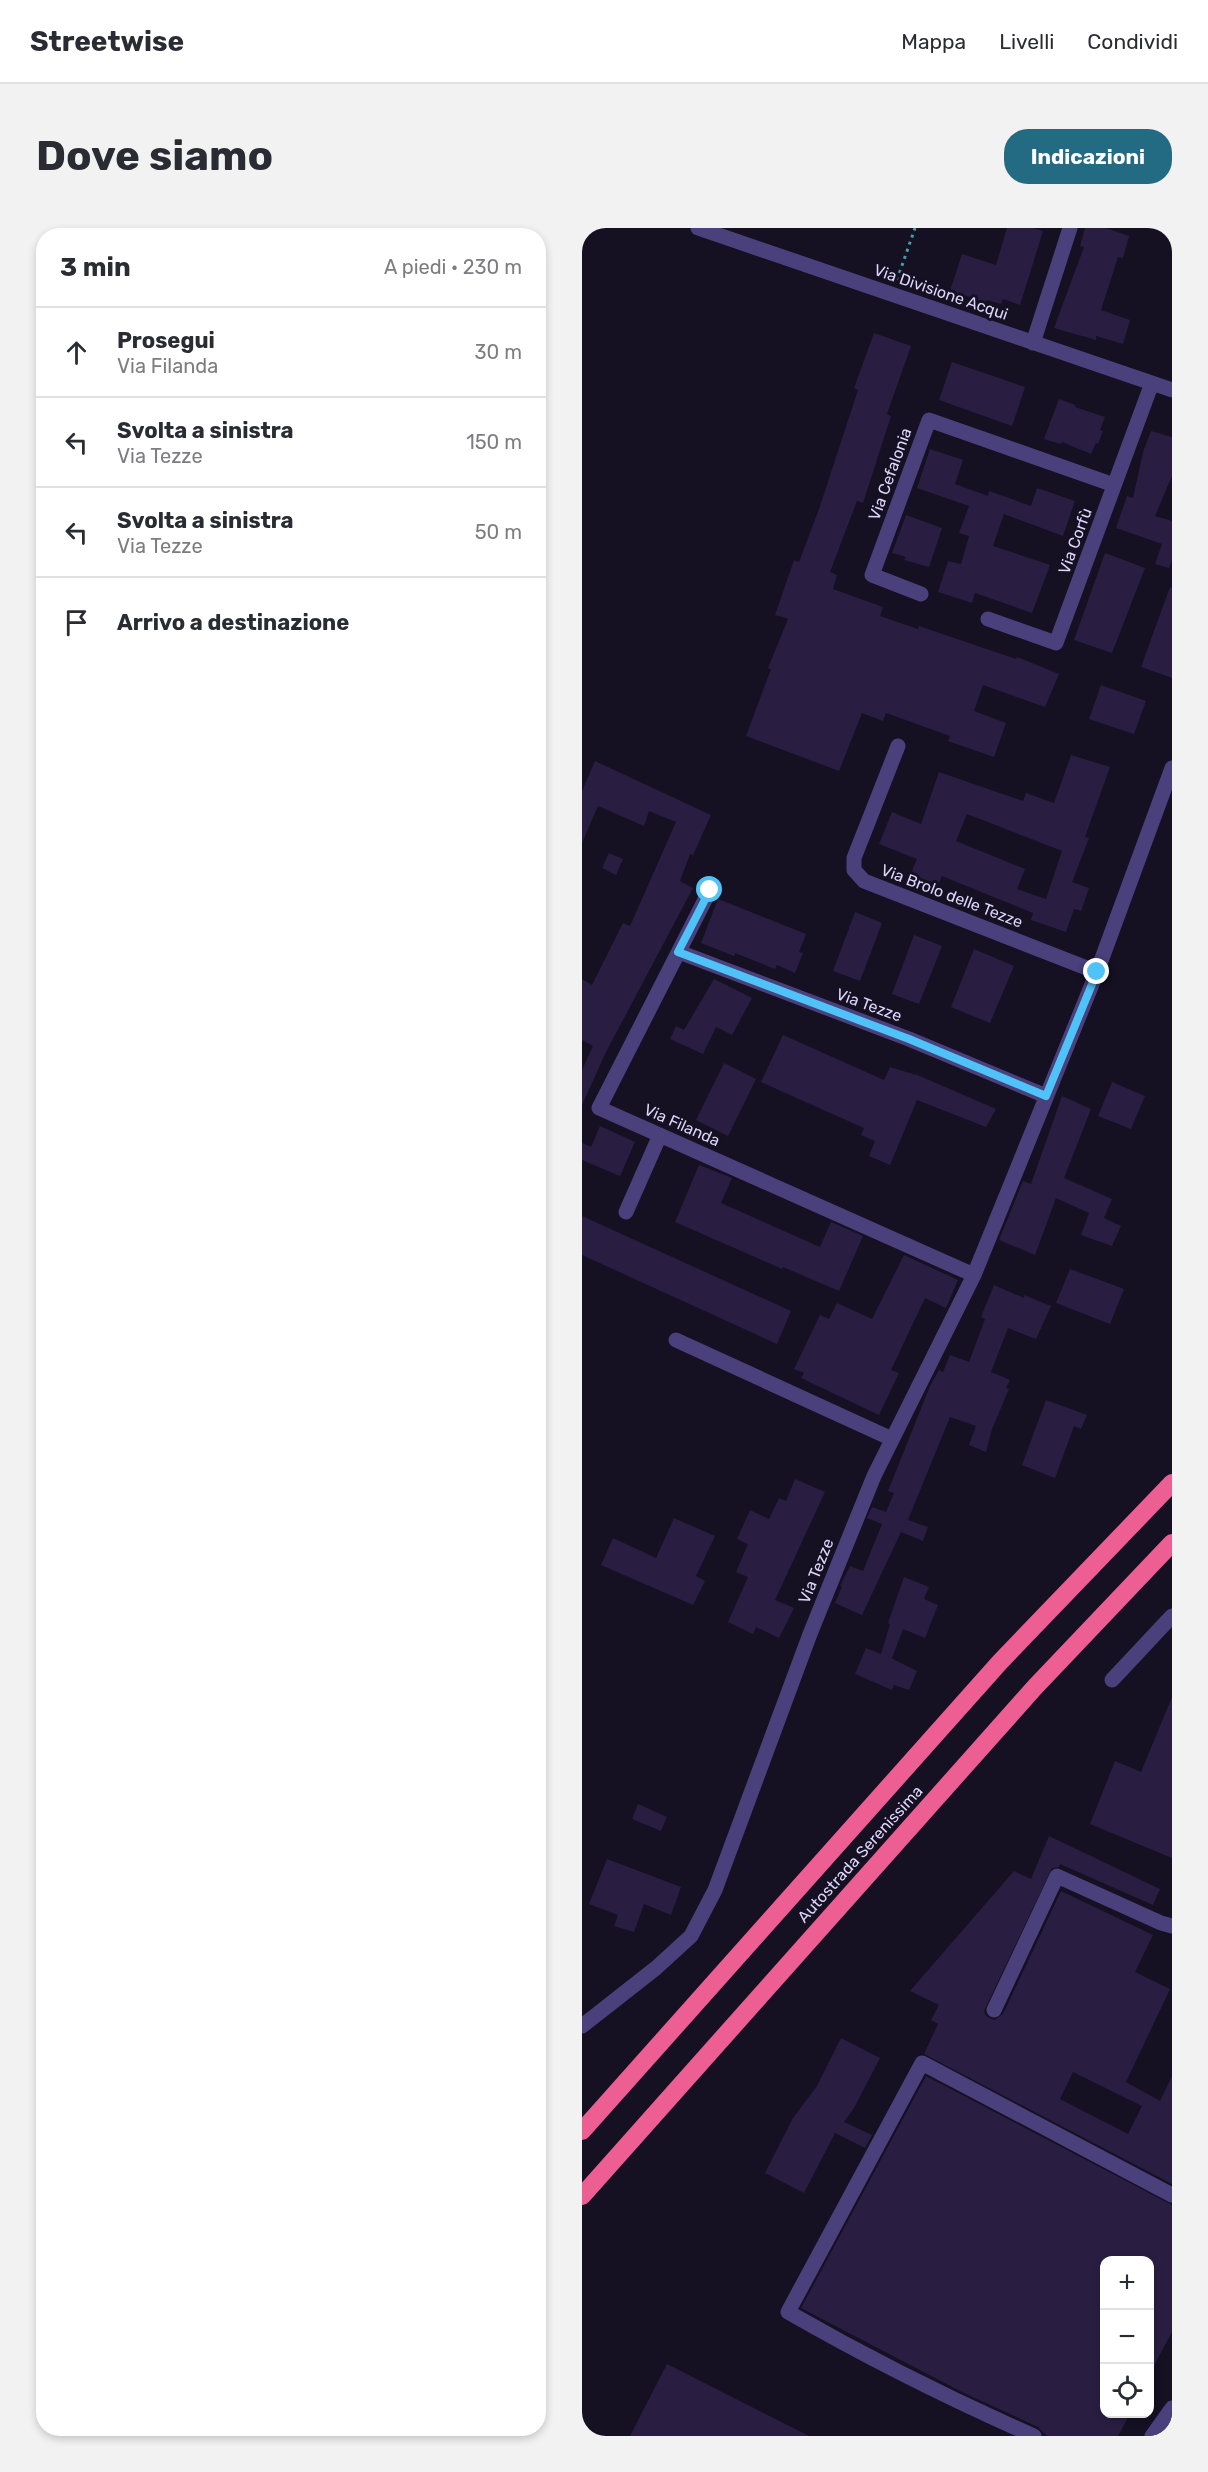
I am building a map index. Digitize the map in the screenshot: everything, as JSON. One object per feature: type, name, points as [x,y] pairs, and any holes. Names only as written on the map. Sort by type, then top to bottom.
[{"type":"highway","name":"Autostrada Serenissima","points":[[582,2131],[1000,1662],[1172,1483]]},
{"type":"highway","name":"Autostrada Serenissima","points":[[582,2196],[1035,1687],[1172,1543]]},
{"type":"street","name":"Via Divisione Acqui","points":[[698,228],[1172,390]]},
{"type":"street","points":[[1033,343],[1070,228]]},
{"type":"street","name":"Via Corfù","points":[[988,619],[1056,643],[1152,383]]},
{"type":"street","name":"Via Cefalonia","points":[[921,594],[872,575],[929,420],[1114,485]]},
{"type":"street","name":"Via Brolo delle Tezze","points":[[898,747],[854,858],[854,870],[864,881],[1097,972]]},
{"type":"street","name":"Via Tezze","points":[[582,2026],[656,1968],[691,1936],[715,1890],[810,1634],[874,1476],[974,1275],[1097,972],[1172,768]]},
{"type":"street","name":"Via Filanda","points":[[710,890],[599,1108],[974,1275]]},
{"type":"street","name":"Via Tezze","points":[[678,952],[909,1039],[1046,1096]]},
{"type":"street","points":[[626,1212],[660,1135]]},
{"type":"street","points":[[676,1340],[892,1439]]},
{"type":"street","points":[[1112,1680],[1172,1616]]},
{"type":"street","points":[[994,2010],[1057,1876],[1172,1926]]},
{"type":"street","points":[[1034,2436],[946,2397],[788,2312],[922,2063],[1172,2195]]},
{"type":"street","points":[[1152,2436],[1172,2408]]},
{"type":"path","points":[[893,293],[915,228]]},
{"type":"building","points":[[1007,228],[1033,228],[1043,231],[1020,305],[1003,299],[1001,304],[987,300],[986,302],[950,291],[962,254],[996,265]]},
{"type":"building","points":[[1085,228],[1106,228],[1129,236],[1123,258],[1118,257],[1101,310],[1130,320],[1123,344],[1096,336],[1096,340],[1054,328],[1084,247],[1080,246]]},
{"type":"building","points":[[874,333],[911,346],[887,414],[891,416],[863,503],[857,501],[830,572],[837,575],[833,589],[883,607],[880,616],[918,629],[919,626],[1016,659],[1017,657],[1059,674],[1045,707],[983,685],[974,711],[1006,723],[994,757],[948,741],[950,736],[886,713],[883,721],[862,713],[839,771],[746,736],[771,669],[768,668],[788,619],[775,615],[794,560],[799,562],[819,509],[858,390],[854,388]]},
{"type":"building","points":[[952,362],[1025,387],[1012,426],[939,400]]},
{"type":"building","points":[[1059,399],[1105,417],[1100,430],[1103,431],[1091,454],[1062,442],[1061,444],[1044,439]]},
{"type":"building","points":[[1151,431],[1172,437],[1172,476],[1155,516],[1172,521],[1172,559],[1169,568],[1155,564],[1162,544],[1116,528],[1127,496],[1133,498],[1143,452]]},
{"type":"building","points":[[930,449],[963,460],[955,484],[988,496],[989,491],[1031,506],[1037,488],[1075,501],[1063,536],[1004,514],[993,546],[1050,565],[1032,613],[975,593],[972,603],[938,592],[948,561],[961,564],[969,536],[959,533],[969,506],[917,488]]},
{"type":"building","points":[[906,515],[942,528],[929,567],[904,560],[906,557],[892,553]]},
{"type":"building","points":[[1105,553],[1145,568],[1112,653],[1074,640]]},
{"type":"building","points":[[1170,587],[1172,588],[1172,678],[1141,667]]},
{"type":"building","points":[[1101,685],[1146,701],[1134,734],[1089,719]]},
{"type":"building","points":[[1071,755],[1110,767],[1085,837],[1089,838],[1072,882],[1089,888],[1081,911],[1074,909],[1066,932],[1031,920],[1033,913],[942,876],[938,886],[910,875],[917,859],[879,844],[892,812],[921,824],[939,772],[1023,801],[1026,793],[1054,803]],"holes":[[[967,814],[1062,851],[1046,899],[1017,889],[1025,869],[956,841]]]},
{"type":"building","points":[[595,761],[711,815],[693,855],[690,854],[680,881],[693,888],[606,1052],[582,1105],[582,1070],[593,1046],[582,1040],[582,979],[592,985],[623,923],[630,926],[676,822],[649,811],[644,826],[598,806],[582,843],[582,791]]},
{"type":"building","points":[[609,853],[623,859],[616,875],[602,868]]},
{"type":"building","points":[[718,899],[806,934],[799,952],[803,953],[795,973],[777,965],[775,969],[735,953],[734,956],[701,943]]},
{"type":"building","points":[[855,912],[882,923],[860,981],[833,971]]},
{"type":"building","points":[[914,935],[942,946],[919,1004],[892,994]]},
{"type":"building","points":[[974,949],[1014,966],[990,1023],[951,1007]]},
{"type":"building","points":[[714,979],[752,998],[732,1035],[716,1027],[703,1054],[670,1039],[676,1026],[684,1030]]},
{"type":"building","points":[[783,1035],[884,1080],[890,1067],[915,1074],[996,1109],[986,1127],[917,1100],[890,1165],[869,1156],[875,1141],[861,1135],[864,1128],[761,1082]]},
{"type":"building","points":[[724,1063],[756,1079],[728,1136],[696,1120]]},
{"type":"building","points":[[1112,1082],[1145,1096],[1131,1129],[1098,1116]]},
{"type":"building","points":[[1062,1096],[1091,1109],[1064,1178],[1112,1199],[1104,1218],[1121,1226],[1112,1246],[1081,1235],[1089,1213],[1056,1198],[1035,1255],[999,1240],[1023,1181],[1031,1184]]},
{"type":"building","points":[[600,1126],[635,1142],[620,1176],[582,1160],[582,1143],[591,1147]]},
{"type":"building","points":[[699,1165],[732,1178],[721,1203],[820,1247],[831,1222],[863,1236],[839,1291],[783,1267],[782,1269],[675,1222]]},
{"type":"building","points":[[582,1216],[791,1311],[777,1344],[582,1255]]},
{"type":"building","points":[[904,1255],[958,1280],[946,1308],[925,1298],[891,1370],[899,1373],[879,1415],[801,1378],[804,1373],[794,1369],[820,1315],[829,1319],[837,1303],[872,1319]]},
{"type":"building","points":[[1070,1269],[1124,1289],[1110,1324],[1056,1303]]},
{"type":"building","points":[[994,1285],[1024,1298],[1024,1295],[1051,1306],[1036,1339],[1008,1328],[991,1372],[1010,1380],[1006,1388],[1009,1389],[992,1429],[986,1452],[969,1445],[976,1426],[950,1417],[908,1520],[928,1527],[923,1541],[901,1532],[862,1615],[835,1603],[850,1566],[863,1571],[882,1524],[867,1518],[872,1507],[886,1512],[894,1493],[888,1491],[930,1386],[939,1370],[943,1372],[950,1355],[969,1362],[985,1319],[981,1317]]},
{"type":"building","points":[[1046,1400],[1087,1415],[1081,1429],[1074,1426],[1055,1478],[1022,1465]]},
{"type":"building","points":[[795,1479],[825,1492],[775,1600],[794,1608],[779,1638],[756,1627],[753,1634],[728,1622],[748,1577],[736,1572],[748,1544],[737,1539],[750,1510],[769,1519],[779,1498],[786,1501]]},
{"type":"building","points":[[674,1518],[715,1536],[696,1576],[705,1581],[693,1605],[601,1565],[613,1538],[656,1558]]},
{"type":"building","points":[[904,1577],[929,1587],[924,1599],[938,1605],[925,1638],[903,1629],[892,1658],[889,1657],[917,1671],[909,1690],[894,1685],[892,1690],[855,1674],[866,1648],[881,1654],[890,1624],[888,1623]]},
{"type":"building","points":[[1172,1697],[1172,1858],[1090,1824],[1115,1761],[1141,1772]]},
{"type":"building","points":[[638,1804],[667,1817],[661,1831],[632,1819]]},
{"type":"building","points":[[1049,1836],[1160,1889],[1153,1905],[1060,1864],[1059,1867],[1052,1868],[984,2011],[986,2016],[994,2020],[1003,2014],[1061,1891],[1153,1935],[1135,1972],[1170,1989],[1126,2082],[1160,2101],[1172,2076],[1172,2184],[924,2054],[938,2024],[931,2020],[939,2005],[910,1991],[1014,1871],[1031,1879]],"holes":[[[1073,2072],[1142,2106],[1128,2134],[1060,2099]]]},
{"type":"building","points":[[607,1859],[681,1887],[671,1915],[644,1904],[634,1932],[614,1926],[618,1915],[589,1904]]},
{"type":"building","points":[[841,2038],[880,2058],[854,2108],[844,2122],[872,2135],[865,2148],[835,2133],[804,2193],[765,2173],[793,2118],[817,2086]]},
{"type":"building","points":[[926,2076],[1172,2205],[1172,2332],[1154,2366],[1154,2256],[1100,2256],[1100,2418],[1128,2418],[1118,2436],[1047,2436],[1038,2427],[962,2392],[801,2308]]},
{"type":"building","points":[[667,2364],[809,2436],[630,2436]]},
{"type":"route","points":[[710,890],[678,952],[909,1039],[1046,1096],[1097,972]]}]
